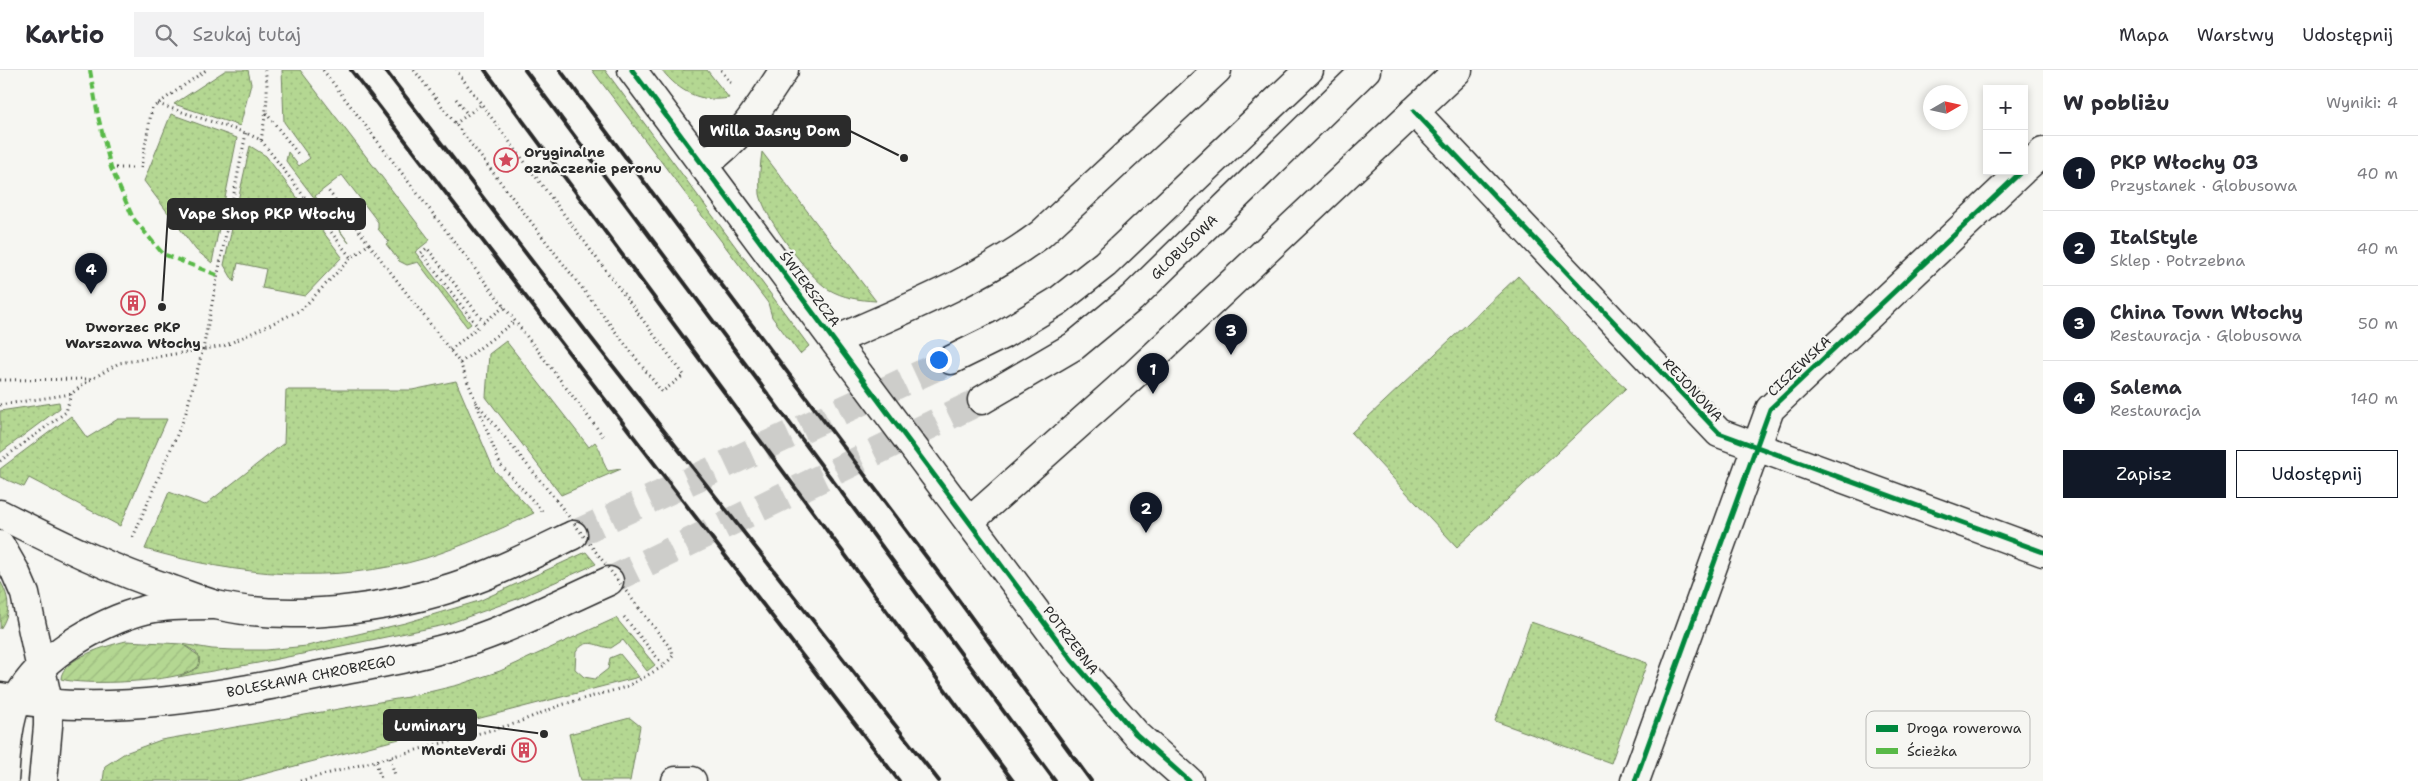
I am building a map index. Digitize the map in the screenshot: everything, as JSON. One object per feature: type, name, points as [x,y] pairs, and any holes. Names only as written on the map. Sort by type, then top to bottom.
[{"type":"street","name":"ŚWIERSZCZA","points":[[632,70],[969,522]]},
{"type":"street","points":[[703,166],[746,128],[784,70]]},
{"type":"street","points":[[834,341],[982,274],[1013,255],[1041,234],[1217,70]]},
{"type":"street","points":[[951,360],[1002,336],[1058,301],[1105,264],[1309,70]]},
{"type":"street","name":"GLOBUSOWA","points":[[982,400],[1074,346],[1132,298],[1366,70]]},
{"type":"street","points":[[969,522],[1135,374],[1458,70]]},
{"type":"street","name":"REJONOWA","points":[[1414,111],[1719,433],[2043,552]]},
{"type":"street","name":"CISZEWSKA","points":[[2028,166],[2043,152]]},
{"type":"street","name":"CISZEWSKA","points":[[1635,781],[1770,409],[2018,175]]},
{"type":"street","points":[[0,514],[80,555],[128,575],[216,605]]},
{"type":"street","name":"POTRZEBNA","points":[[969,522],[1101,696],[1136,734],[1189,781]]},
{"type":"street","points":[[4,781],[9,698],[41,668],[96,629],[121,618],[153,608],[216,605],[277,613],[307,613],[340,610],[410,598],[447,589],[484,576],[574,535]]},
{"type":"street","points":[[0,544],[25,594],[48,702],[48,726],[43,781]]},
{"type":"street","name":"BOLESŁAWA CHROBREGO","points":[[9,698],[95,704],[207,697],[415,656],[466,642],[511,625],[609,580]]},
{"type":"street","points":[[676,781],[692,781]]},
{"type":"path","points":[[111,168],[141,168],[152,108],[206,70]]},
{"type":"path","points":[[261,140],[266,113],[267,80],[265,70]]},
{"type":"path","points":[[323,70],[603,436]]},
{"type":"path","points":[[414,70],[662,392],[684,374],[456,70]]},
{"type":"path","points":[[456,99],[468,115]]},
{"type":"path","points":[[158,104],[246,133],[261,140],[351,258]]},
{"type":"path","points":[[455,124],[482,104]]},
{"type":"path","points":[[266,113],[299,155]]},
{"type":"path","points":[[132,541],[185,416],[203,349],[246,133]]},
{"type":"path","points":[[327,189],[460,363],[500,464],[540,508]]},
{"type":"path","points":[[0,405],[71,394],[120,363],[224,346],[301,310],[351,258],[369,244]]},
{"type":"path","points":[[450,350],[478,327],[421,253],[427,248],[484,322],[504,307]]},
{"type":"path","points":[[460,363],[515,321]]},
{"type":"path","points":[[0,380],[92,379]]},
{"type":"path","points":[[0,461],[66,412],[71,394]]},
{"type":"path","points":[[300,781],[514,724],[561,705],[626,687],[664,666],[673,656],[672,650],[556,500],[476,402]]},
{"type":"path","points":[[624,617],[664,666]]},
{"type":"path","points":[[390,758],[395,775]]},
{"type":"path","points":[[376,762],[381,779]]},
{"type":"green space","points":[[226,70],[248,70],[251,84],[240,126],[174,104]]},
{"type":"green space","points":[[282,70],[300,70],[430,240],[415,252],[471,324],[467,327],[418,262],[407,265],[399,261],[386,244],[389,242],[378,229],[378,222],[342,175],[315,196],[349,243],[286,161],[288,152],[299,166],[310,158],[284,122]]},
{"type":"green space","points":[[592,70],[605,70],[809,346],[800,354],[772,317],[768,303]]},
{"type":"green space","points":[[662,70],[707,70],[729,98],[709,99],[691,94],[683,90]]},
{"type":"green space","points":[[171,114],[237,138],[212,263],[196,250],[144,181]]},
{"type":"green space","points":[[250,146],[266,156],[342,257],[305,296],[262,288],[266,269],[238,263],[234,282],[224,265]]},
{"type":"green space","points":[[762,152],[876,301],[839,295],[828,289],[810,272],[788,245],[770,217],[760,194]]},
{"type":"green space","points":[[1518,276],[1607,371],[1626,388],[1457,547],[1351,433]]},
{"type":"green space","points":[[506,341],[589,447],[595,442],[608,471],[621,469],[561,495],[486,397],[489,354]]},
{"type":"green space","points":[[456,381],[494,470],[534,513],[508,526],[426,558],[356,572],[285,574],[250,571],[215,566],[145,549],[169,492],[205,505],[284,443],[286,390],[412,390]]},
{"type":"green space","points":[[59,402],[60,408],[0,453],[0,411]]},
{"type":"green space","points":[[71,416],[87,438],[118,419],[167,419],[120,526],[29,478],[24,487],[0,477],[0,469]]},
{"type":"green space","points":[[586,552],[596,564],[517,599],[445,625],[258,663],[178,677],[197,668],[196,652],[182,644],[212,649],[234,650],[266,650],[307,646],[405,623],[479,601]]},
{"type":"green space","points":[[0,581],[6,593],[8,605],[4,623],[0,629]]},
{"type":"green space","points":[[616,618],[655,665],[647,671],[623,640],[611,648],[588,643],[584,644],[576,652],[575,669],[584,677],[595,679],[608,669],[610,658],[620,654],[639,677],[237,781],[103,781],[105,766],[125,753],[161,740],[408,697],[458,685],[500,671]]},
{"type":"green space","points":[[1531,622],[1647,663],[1611,763],[1495,721]]},
{"type":"green space","points":[[126,641],[182,644],[199,656],[199,663],[195,669],[185,673],[151,680],[88,682],[61,679],[63,672],[77,659],[98,649]]},
{"type":"green space","points":[[630,718],[640,726],[630,781],[580,781],[569,734]]},
{"type":"tunnel","points":[[573,535],[951,360]]},
{"type":"tunnel","points":[[609,581],[982,400]]},
{"type":"railway","points":[[351,70],[899,781]]},
{"type":"railway","points":[[385,70],[591,338],[939,781]]},
{"type":"railway","points":[[485,70],[1013,781]]},
{"type":"railway","points":[[525,70],[1055,781]]},
{"type":"railway","points":[[560,70],[949,587],[1091,781]]},
{"type":"marked path","points":[[90,70],[98,116],[111,168],[133,218],[163,254],[217,275]]},
{"type":"cycle path","points":[[632,70],[1072,660],[1136,734],[1189,781]]},
{"type":"cycle path","points":[[1414,111],[1719,433],[2043,552]]},
{"type":"cycle path","points":[[1635,781],[1770,409],[2018,175]]},
{"type":"place","name":"Willa Jasny Dom","points":[[904,158]]},
{"type":"place","name":"Oryginalne oznaczenie peronu","points":[[506,160]]},
{"type":"place","name":"Salema","points":[[91,294]]},
{"type":"place","name":"Dworzec PKP Warszawa Włochy","points":[[133,303]]},
{"type":"place","name":"Vape Shop PKP Włochy","points":[[162,307]]},
{"type":"place","name":"China Town Włochy","points":[[1231,355]]},
{"type":"place","name":"PKP Włochy 03","points":[[1153,394]]},
{"type":"place","name":"ItalStyle","points":[[1146,533]]},
{"type":"place","name":"Luminary","points":[[544,734]]},
{"type":"place","name":"MonteVerdi","points":[[524,750]]}]
